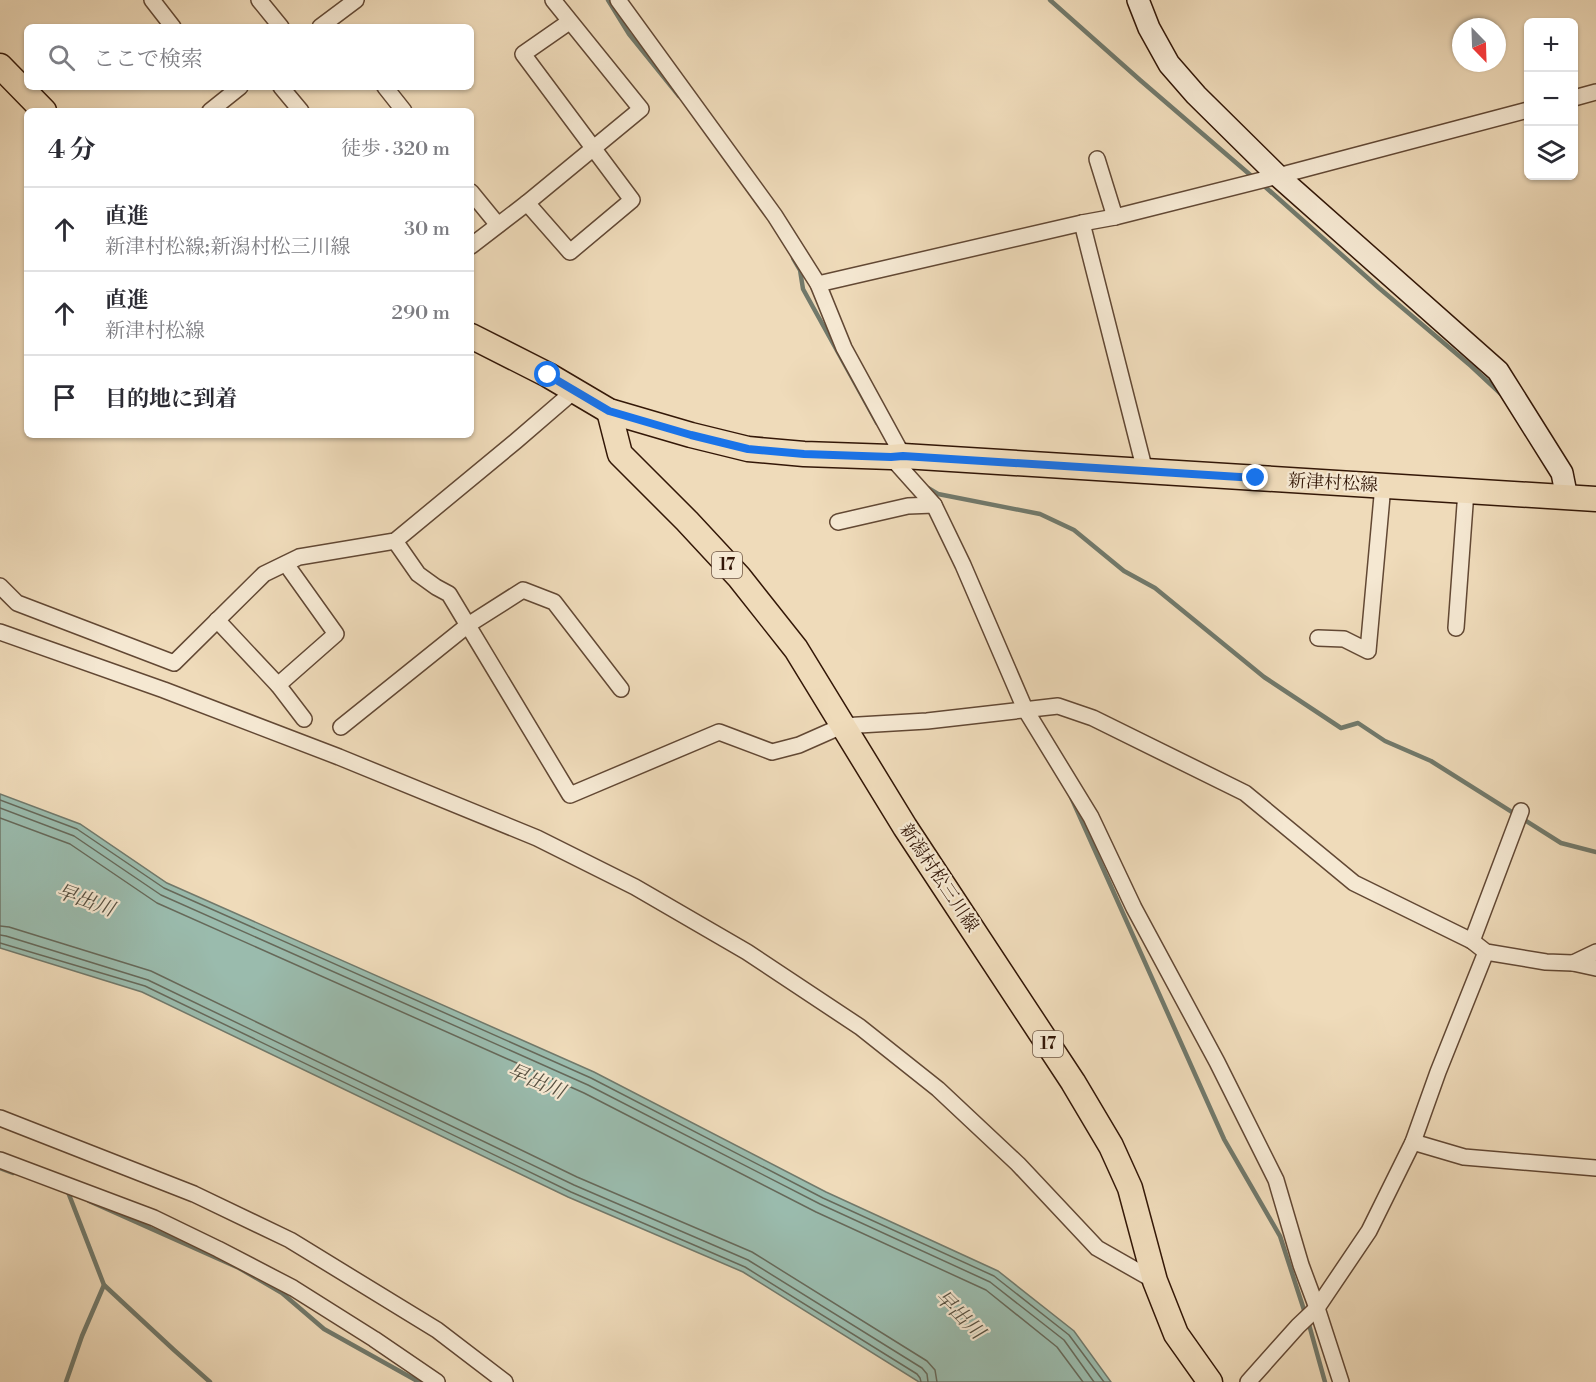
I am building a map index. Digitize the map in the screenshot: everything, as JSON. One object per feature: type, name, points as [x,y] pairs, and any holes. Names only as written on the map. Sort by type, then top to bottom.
[{"type":"main road","points":[[3,76],[40,108]]},
{"type":"main road","name":"新津村松線","points":[[474,338],[548,375],[609,411],[748,449],[1596,499]]},
{"type":"main road","name":"新潟村松三川線","points":[[609,411],[620,454],[739,577],[796,649],[905,827],[1073,1082],[1111,1146],[1130,1188],[1155,1281],[1176,1334],[1210,1382]]},
{"type":"street","points":[[152,0],[171,24]]},
{"type":"street","points":[[260,0],[279,24]]},
{"type":"street","points":[[329,24],[356,0]]},
{"type":"street","points":[[474,244],[641,109],[553,0]]},
{"type":"street","points":[[618,0],[775,216],[818,284],[844,348],[897,456],[934,505],[963,565],[1025,709],[1091,817],[1134,908],[1276,1180],[1301,1266],[1341,1382]]},
{"type":"street","points":[[1138,0],[1149,28],[1169,64],[1196,95],[1278,176],[1498,371],[1562,473],[1568,498]]},
{"type":"street","points":[[526,203],[570,252],[632,200],[523,54],[569,22]]},
{"type":"street","points":[[284,90],[299,108]]},
{"type":"street","points":[[387,90],[402,108]]},
{"type":"street","points":[[212,108],[223,92]]},
{"type":"street","points":[[1578,97],[1596,92]]},
{"type":"street","points":[[818,284],[1114,217],[1524,111]]},
{"type":"street","points":[[1097,159],[1114,217]]},
{"type":"street","points":[[474,196],[498,225]]},
{"type":"street","points":[[1082,223],[1145,471]]},
{"type":"street","points":[[0,586],[17,603],[174,663],[264,574],[299,557],[395,541],[574,390]]},
{"type":"street","points":[[1318,638],[1344,639],[1368,651],[1383,485]]},
{"type":"street","points":[[1456,628],[1466,491]]},
{"type":"street","points":[[838,522],[908,506],[934,505]]},
{"type":"street","points":[[395,541],[418,574],[449,594],[570,795],[719,732],[772,752],[799,745],[842,726],[927,721],[1058,706],[1092,718],[1245,793],[1354,883],[1472,940],[1486,952],[1596,968]]},
{"type":"street","points":[[278,685],[336,634],[286,564]]},
{"type":"street","points":[[341,727],[468,625],[523,590],[554,602],[621,689]]},
{"type":"street","points":[[217,620],[278,685],[304,719]]},
{"type":"street","points":[[0,632],[164,690],[339,757],[537,838],[635,887],[747,952],[860,1027],[938,1089],[1018,1164],[1097,1248],[1155,1281]]},
{"type":"street","points":[[1472,940],[1521,811]]},
{"type":"street","points":[[1248,1382],[1317,1308],[1369,1231],[1413,1142],[1438,1071],[1486,952]]},
{"type":"street","points":[[1573,963],[1596,952]]},
{"type":"street","points":[[0,1118],[194,1194],[290,1240],[437,1330],[505,1382]]},
{"type":"street","points":[[1413,1142],[1464,1157],[1596,1168]]},
{"type":"street","points":[[0,1160],[154,1218],[218,1249],[293,1288],[437,1382]]},
{"type":"water","name":"早出川","points":[[0,794],[80,824],[167,883],[594,1072],[826,1192],[998,1271],[1074,1331],[1111,1382],[919,1382],[743,1272],[568,1197],[142,992],[0,948]]},
{"type":"waterway","points":[[608,0],[629,34],[679,96]]},
{"type":"waterway","points":[[1050,0],[1255,179]]},
{"type":"waterway","points":[[1262,184],[1501,394]]},
{"type":"waterway","points":[[793,258],[800,270],[803,289],[877,423]]},
{"type":"waterway","points":[[928,488],[938,494],[1040,514],[1074,530],[1124,571],[1155,588],[1264,677],[1341,728],[1358,723],[1385,741],[1431,761],[1561,843],[1596,852]]},
{"type":"waterway","points":[[1071,797],[1224,1139],[1280,1236],[1305,1313]]},
{"type":"waterway","points":[[0,1168],[13,1173]]},
{"type":"waterway","points":[[68,1192],[104,1285],[210,1382]]},
{"type":"waterway","points":[[89,1201],[239,1268],[282,1293],[324,1329],[419,1382]]},
{"type":"waterway","points":[[66,1382],[82,1336],[104,1285]]},
{"type":"waterway","points":[[1308,1321],[1325,1382]]},
{"type":"route","points":[[548,375],[609,411],[748,449],[804,454],[903,456],[1256,478]]}]
